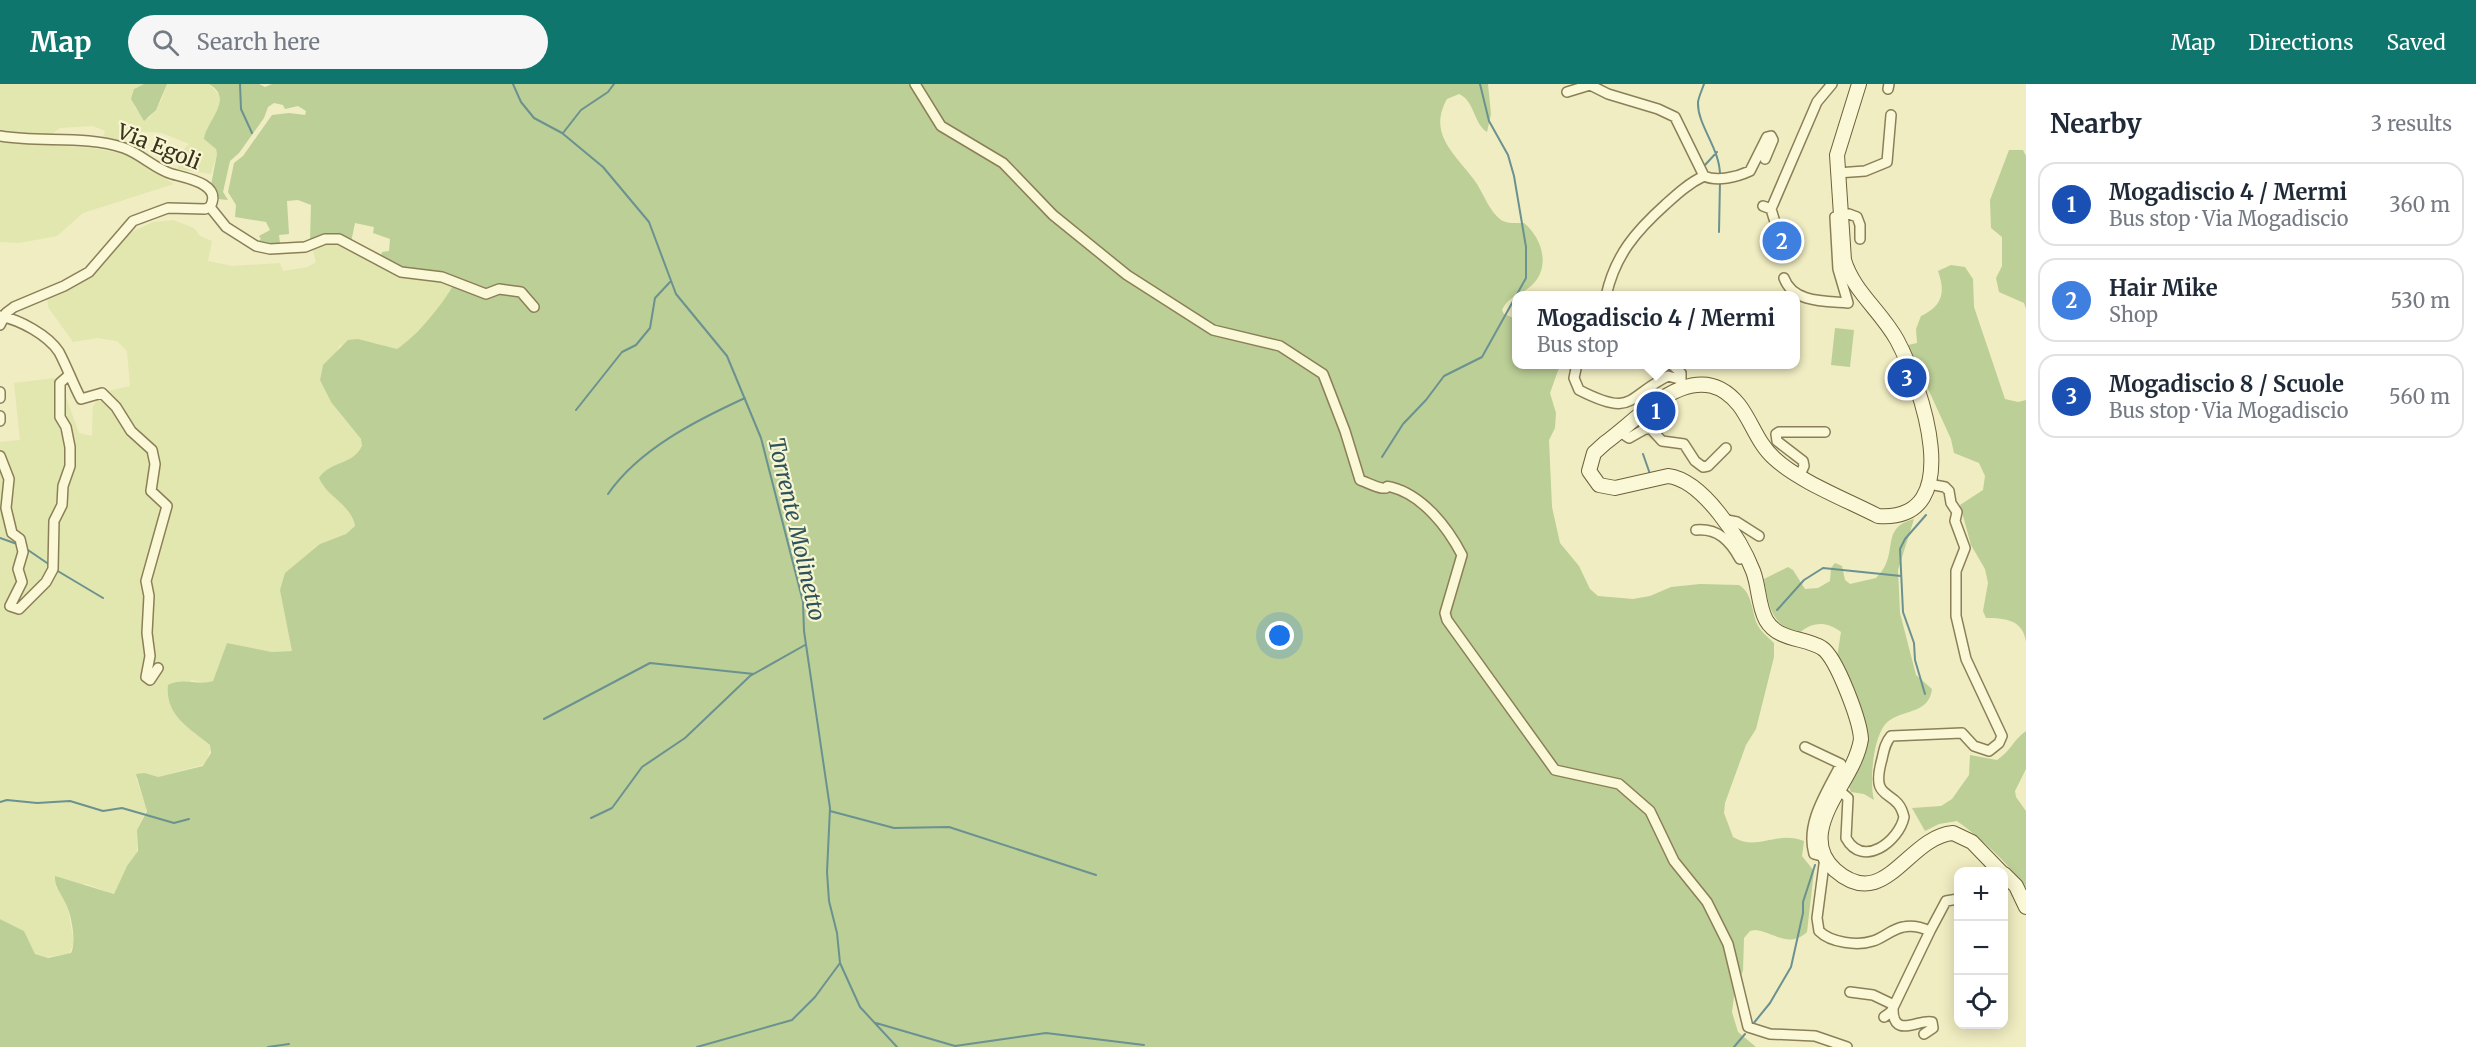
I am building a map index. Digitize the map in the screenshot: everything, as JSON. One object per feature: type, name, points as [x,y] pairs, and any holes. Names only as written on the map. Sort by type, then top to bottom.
[{"type":"street","points":[[915,84],[941,126],[1003,163],[1053,215],[1127,275],[1213,330],[1280,346],[1323,374],[1345,431],[1359,480],[1382,488],[1390,486],[1409,496],[1437,517],[1462,555],[1445,613],[1447,620],[1555,770],[1619,784],[1650,811],[1674,861],[1707,902],[1728,944],[1748,1027],[1770,1034],[1815,1036],[1847,1047]]},
{"type":"street","points":[[1778,232],[1767,208],[1816,102],[1832,84]]},
{"type":"street","points":[[1858,84],[1839,144],[1837,173],[1847,271],[1898,342],[1923,409],[1930,454],[1929,484],[1919,503],[1909,511],[1890,517],[1878,516],[1800,476],[1772,457],[1731,396],[1705,384],[1681,385],[1605,443],[1590,462],[1589,471],[1599,485],[1615,488],[1668,476],[1677,477],[1696,487],[1722,519],[1745,553],[1754,573],[1763,609],[1772,627],[1779,633],[1820,648],[1836,667],[1861,740],[1821,831],[1825,857],[1816,925],[1824,936],[1860,943],[1872,942],[1901,927],[1917,926],[1930,931]]},
{"type":"street","points":[[1567,92],[1590,85],[1608,94],[1658,109],[1675,117],[1706,178]]},
{"type":"street","points":[[1837,173],[1865,171],[1887,162],[1891,115]]},
{"type":"street","points":[[1607,291],[1611,273],[1635,234],[1681,190],[1706,178],[1728,177],[1753,168],[1767,137],[1771,135],[1773,140],[1765,159]]},
{"type":"street","name":"Via Egoli","points":[[0,136],[90,142],[124,148],[170,174],[195,179],[209,189],[213,200],[210,207]]},
{"type":"street","points":[[1,319],[14,307],[64,286],[89,272],[133,221],[168,208],[210,207],[226,227],[256,246],[270,249],[305,247],[325,239],[339,239],[401,272],[442,277],[486,294],[499,289],[521,291],[534,307]]},
{"type":"street","points":[[1800,296],[1848,303],[1840,280],[1833,222],[1835,217],[1841,214],[1857,217],[1860,225],[1860,239]]},
{"type":"street","points":[[1784,278],[1790,291]]},
{"type":"street","points":[[1,319],[26,325],[48,341],[58,351],[81,399],[102,393],[116,407],[131,431],[152,450],[154,464],[151,491],[167,506],[146,581],[149,596],[147,633],[150,656],[146,677],[150,680],[158,668]]},
{"type":"street","points":[[1576,369],[1574,378],[1579,390],[1617,404],[1634,400],[1666,377],[1675,377],[1681,385]]},
{"type":"street","points":[[1677,369],[1681,373],[1681,385]]},
{"type":"street","points":[[0,456],[9,479],[6,508],[12,532],[20,538],[23,552],[18,569],[22,582],[10,606],[19,609],[46,582],[53,569],[54,521],[62,505],[63,486],[70,466],[70,447],[66,427],[60,417],[59,393],[60,383],[69,375]]},
{"type":"street","points":[[0,392],[0,398]]},
{"type":"street","points":[[1620,432],[1629,438],[1645,429],[1651,429],[1670,415]]},
{"type":"street","points":[[1651,429],[1662,441],[1684,444],[1695,461],[1703,467],[1726,448]]},
{"type":"street","points":[[1800,476],[1803,461],[1777,441],[1776,434],[1779,432],[1825,432]]},
{"type":"street","points":[[1839,790],[1848,798],[1846,838],[1852,846],[1864,853],[1874,852],[1900,827],[1904,816],[1899,806],[1881,790],[1876,780],[1886,741],[1891,736],[1962,733],[1974,746],[1989,751],[2000,743],[2001,731],[1963,648],[1955,607],[1956,571],[1965,548],[1955,521],[1957,512],[1950,502],[1949,490],[1929,484]]},
{"type":"street","points":[[1722,519],[1737,522],[1759,536]]},
{"type":"street","points":[[1696,530],[1714,530],[1735,549],[1747,572],[1754,573]]},
{"type":"street","points":[[1805,747],[1841,764],[1815,816],[1812,836],[1814,854],[1825,857],[1836,870],[1850,879],[1874,883],[1888,877],[1928,841],[1953,833],[1972,842],[1997,867]]},
{"type":"street","points":[[2008,878],[2016,886],[2026,907]]},
{"type":"street","points":[[1884,1017],[1889,1014],[1894,1005],[1946,901],[1954,900]]},
{"type":"street","points":[[1850,992],[1873,995],[1894,1005]]},
{"type":"street","points":[[1894,1005],[1894,1017],[1902,1026],[1909,1027],[1926,1020],[1932,1022],[1933,1028],[1924,1034]]},
{"type":"green space","points":[[0,84],[144,84],[134,89],[135,108],[149,119],[161,101],[167,84],[209,84],[219,95],[220,105],[204,139],[216,149],[217,154],[211,174],[178,169],[181,152],[189,144],[162,133],[137,131],[127,134],[126,143],[102,139],[105,131],[93,126],[60,128],[49,136],[0,130]]},
{"type":"green space","points":[[144,84],[167,84],[156,110],[144,121],[131,99],[134,89]]},
{"type":"green space","points":[[209,84],[259,84],[265,87],[272,84],[1488,84],[1491,114],[1487,132],[1482,128],[1468,102],[1459,94],[1447,99],[1440,124],[1447,145],[1477,184],[1497,217],[1512,223],[1524,223],[1540,245],[1543,262],[1537,279],[1524,291],[1512,291],[1512,298],[1502,310],[1504,314],[1512,317],[1512,369],[1559,369],[1550,393],[1556,413],[1555,428],[1549,440],[1552,507],[1560,543],[1579,566],[1590,589],[1598,596],[1633,599],[1650,596],[1671,587],[1700,584],[1739,585],[1747,592],[1758,627],[1774,643],[1774,657],[1756,729],[1746,745],[1725,803],[1724,813],[1733,837],[1742,841],[1759,842],[1794,838],[1804,841],[1802,856],[1814,871],[1807,932],[1800,937],[1788,939],[1755,930],[1750,931],[1744,938],[1743,971],[1735,988],[1732,1012],[1738,1032],[1756,1047],[0,1047],[0,919],[24,931],[35,954],[48,958],[71,953],[73,935],[71,920],[57,887],[55,876],[114,894],[127,866],[138,851],[137,830],[147,811],[136,774],[145,773],[158,777],[203,766],[211,753],[210,745],[174,713],[170,705],[168,685],[179,682],[213,681],[227,643],[272,652],[292,651],[280,590],[285,573],[320,544],[346,534],[355,526],[349,512],[327,490],[319,478],[329,468],[353,457],[362,446],[361,439],[331,402],[320,380],[323,365],[348,340],[358,339],[397,349],[412,337],[428,319],[454,284],[481,296],[520,290],[482,289],[445,282],[373,256],[381,256],[382,252],[389,251],[390,239],[373,233],[374,227],[355,223],[351,242],[310,241],[311,205],[298,200],[287,201],[289,234],[279,235],[280,243],[271,246],[255,243],[261,239],[259,236],[270,230],[266,222],[235,217],[236,205],[228,192],[234,163],[243,156],[272,115],[289,113],[305,115],[306,111],[298,106],[285,109],[283,105],[274,103],[268,107],[264,118],[239,153],[230,161],[223,192],[228,200],[218,199],[211,185],[216,149],[204,139],[219,103],[216,90]]},
{"type":"green space","points":[[0,141],[93,148],[129,155],[174,184],[83,213],[57,236],[19,243],[0,242]]},
{"type":"green space","points":[[2009,150],[2023,150],[2026,156],[2026,309],[2024,303],[1999,292],[1996,278],[2002,266],[2002,237],[1991,228],[1990,200]]},
{"type":"green space","points":[[173,220],[194,228],[200,236],[212,241],[208,261],[232,266],[280,263],[283,271],[308,267],[316,262],[312,247],[336,241],[348,246],[371,263],[408,276],[438,277],[454,284],[444,303],[406,343],[397,349],[358,339],[339,346],[333,358],[323,366],[320,380],[331,402],[361,439],[362,446],[358,454],[343,463],[322,485],[349,510],[355,526],[346,534],[320,544],[300,562],[287,617],[292,651],[272,652],[227,643],[213,681],[207,683],[191,680],[184,724],[211,746],[206,764],[158,777],[145,773],[136,778],[147,808],[137,830],[137,854],[127,866],[114,894],[86,884],[55,886],[67,903],[74,943],[69,954],[45,957],[35,954],[24,931],[0,919],[0,442],[20,440],[14,383],[55,378],[66,397],[79,433],[92,436],[93,406],[104,392],[130,386],[127,351],[117,341],[97,338],[73,342],[48,307],[47,296],[68,288],[127,234],[153,222]]},
{"type":"green space","points":[[1951,265],[1965,267],[1973,279],[1974,307],[2005,399],[2018,402],[2026,400],[2026,642],[2017,625],[2007,620],[1986,618],[1983,611],[1988,583],[1985,569],[1971,545],[1960,505],[1983,490],[1985,476],[1979,463],[1954,453],[1951,439],[1908,345],[1917,343],[1916,329],[1921,316],[1938,303],[1942,286],[1938,271]]},
{"type":"green space","points":[[1835,328],[1854,330],[1850,367],[1831,365]]},
{"type":"green space","points":[[1914,519],[1898,570],[1900,613],[1916,675],[1932,689],[1930,697],[1922,706],[1897,716],[1884,726],[1876,745],[1872,770],[1874,800],[1864,794],[1851,792],[1849,787],[1866,748],[1867,737],[1837,657],[1841,632],[1824,624],[1808,627],[1797,635],[1788,630],[1772,612],[1764,579],[1788,567],[1793,570],[1805,589],[1818,588],[1830,581],[1831,568],[1835,563],[1842,566],[1845,580],[1850,584],[1876,578],[1887,560],[1896,529],[1903,523]]},
{"type":"green space","points":[[2026,731],[2026,769],[2015,791],[2016,797],[2026,811],[2026,888],[1994,852],[1957,821],[1939,824],[1925,831],[1912,808],[1941,806],[1952,799],[1969,775],[1970,755],[1997,760]]},
{"type":"waterway","points":[[240,84],[241,109],[252,133]]},
{"type":"waterway","name":"Torrente Molinetto","points":[[513,84],[521,102],[534,118],[562,133],[603,167],[649,222],[676,294],[727,356],[761,438],[803,602],[804,631],[830,808],[827,872],[829,901],[837,933],[840,963],[860,1007],[897,1047]]},
{"type":"waterway","points":[[563,133],[581,110],[608,92],[614,84]]},
{"type":"waterway","points":[[1480,84],[1489,121],[1508,155],[1514,176],[1526,247],[1526,278],[1519,291]]},
{"type":"waterway","points":[[1704,84],[1698,102],[1699,111],[1716,155],[1720,175]]},
{"type":"waterway","points":[[1705,165],[1717,152]]},
{"type":"waterway","points":[[1719,232],[1720,181]]},
{"type":"waterway","points":[[576,410],[622,352],[636,345],[650,328],[655,298],[671,281]]},
{"type":"waterway","points":[[1382,457],[1403,424],[1426,400],[1444,376],[1482,357],[1512,303]]},
{"type":"waterway","points":[[608,494],[636,463],[670,437],[745,398]]},
{"type":"waterway","points":[[1643,454],[1650,474]]},
{"type":"waterway","points":[[1925,694],[1915,660],[1914,643],[1903,612],[1900,549],[1905,539],[1926,515]]},
{"type":"waterway","points":[[0,538],[17,544]]},
{"type":"waterway","points":[[25,548],[50,565]]},
{"type":"waterway","points":[[1777,610],[1804,580],[1823,568],[1901,576]]},
{"type":"waterway","points":[[56,570],[103,598]]},
{"type":"waterway","points":[[591,818],[612,808],[642,767],[685,738],[750,676],[805,645]]},
{"type":"waterway","points":[[544,719],[650,663],[754,674]]},
{"type":"waterway","points":[[0,802],[7,800],[37,803],[70,801],[103,811],[122,808],[174,823],[189,819]]},
{"type":"waterway","points":[[830,811],[894,828],[949,827],[1096,875]]},
{"type":"waterway","points":[[1753,1024],[1770,1003],[1791,967],[1803,913],[1803,902],[1815,865]]},
{"type":"waterway","points":[[697,1047],[792,1020],[815,997],[840,963]]},
{"type":"waterway","points":[[876,1023],[955,1046],[1046,1033],[1144,1045]]},
{"type":"waterway","points":[[1734,1047],[1745,1034]]},
{"type":"waterway","points":[[268,1047],[289,1044]]},
{"type":"place","name":"Hair Mike","points":[[1782,241]]},
{"type":"place","name":"Mogadiscio 8 / Scuole","points":[[1907,378]]},
{"type":"place","name":"Mogadiscio 4 / Mermi","points":[[1656,411]]}]
